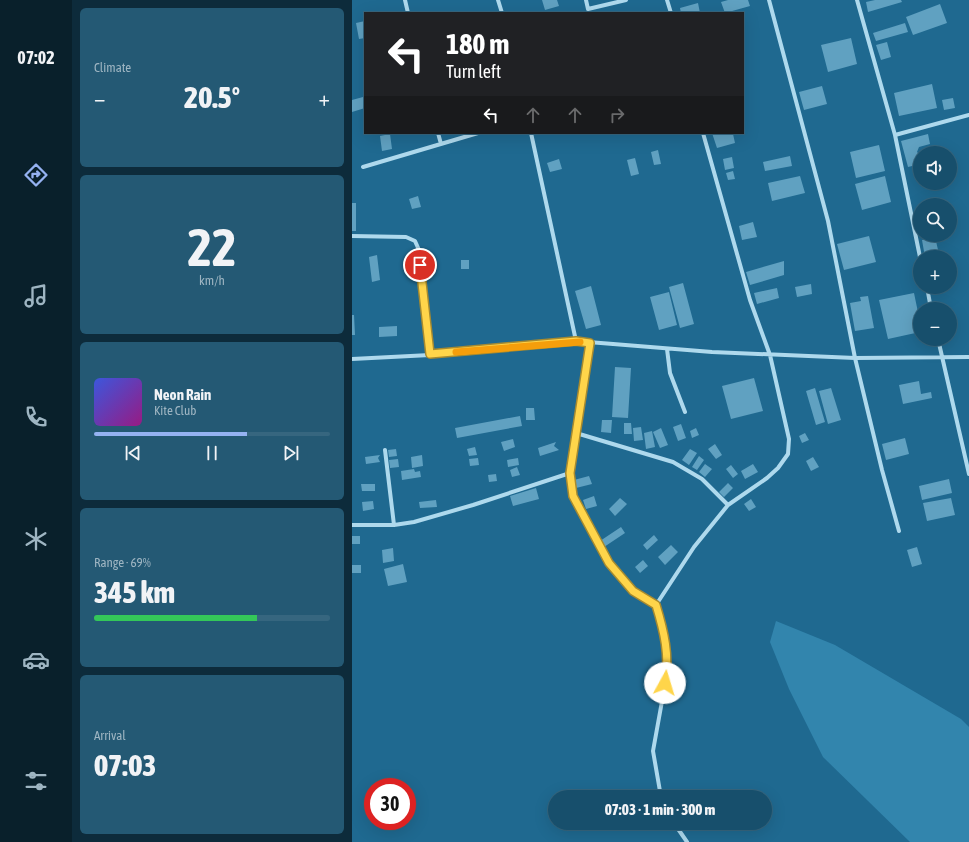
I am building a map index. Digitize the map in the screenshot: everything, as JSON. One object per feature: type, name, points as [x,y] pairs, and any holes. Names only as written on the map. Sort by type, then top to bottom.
[{"type":"street","points":[[405,0],[408,12]]},
{"type":"street","points":[[498,0],[502,12]]},
{"type":"street","points":[[586,0],[588,9],[626,0]]},
{"type":"street","points":[[667,0],[671,12]]},
{"type":"street","points":[[769,0],[828,221],[855,358],[882,470],[899,530]]},
{"type":"street","points":[[857,0],[895,135],[919,250]]},
{"type":"street","points":[[895,135],[969,116]]},
{"type":"street","points":[[438,134],[441,144]]},
{"type":"street","points":[[363,168],[475,134]]},
{"type":"street","points":[[531,134],[576,341]]},
{"type":"street","points":[[656,605],[694,547],[728,505],[767,478],[778,468],[788,454],[789,438],[770,355],[750,300],[703,134]]},
{"type":"street","points":[[352,236],[406,236],[415,241],[419,250],[430,354]]},
{"type":"street","points":[[352,359],[430,354],[576,341],[667,349],[770,355],[855,358],[943,356],[969,357]]},
{"type":"street","points":[[590,343],[570,473],[573,496],[609,563],[633,591],[656,605],[665,634],[668,668],[653,751],[660,790]]},
{"type":"street","points":[[940,346],[969,474]]},
{"type":"street","points":[[667,349],[670,373],[685,412]]},
{"type":"street","points":[[576,433],[673,462],[702,479],[728,505]]},
{"type":"street","points":[[384,450],[394,525]]},
{"type":"street","points":[[352,525],[394,525],[414,522],[473,505],[570,473]]},
{"type":"street","points":[[678,830],[686,842]]},
{"type":"shaded area","points":[[776,621],[835,645],[961,719],[969,727],[969,842],[910,842],[823,757],[789,689],[770,642]]},
{"type":"building","points":[[542,0],[557,0],[559,6],[545,10]]},
{"type":"building","points":[[728,0],[748,0],[750,6],[725,12],[721,2]]},
{"type":"building","points":[[875,0],[901,0],[902,2],[868,12],[866,2]]},
{"type":"building","points":[[698,3],[700,12],[681,12],[680,8]]},
{"type":"building","points":[[940,4],[947,23],[913,35],[906,17]]},
{"type":"building","points":[[364,21],[364,38],[359,39],[356,23]]},
{"type":"building","points":[[905,23],[908,32],[876,41],[873,33]]},
{"type":"building","points":[[851,38],[857,64],[828,72],[821,45]]},
{"type":"building","points":[[887,42],[891,57],[881,60],[876,45]]},
{"type":"building","points":[[932,84],[937,108],[899,116],[894,93]]},
{"type":"building","points":[[822,86],[827,104],[804,110],[799,92]]},
{"type":"building","points":[[363,97],[364,108],[352,112],[352,100]]},
{"type":"building","points":[[953,98],[955,108],[944,110],[942,100]]},
{"type":"building","points":[[390,134],[392,149],[382,151],[380,136]]},
{"type":"building","points":[[712,134],[733,134],[735,143],[717,148]]},
{"type":"building","points":[[928,134],[930,144],[913,146],[913,166],[908,167],[901,141]]},
{"type":"building","points":[[879,145],[885,171],[856,178],[850,152]]},
{"type":"building","points":[[658,150],[661,164],[654,165],[651,152]]},
{"type":"building","points":[[790,156],[792,166],[765,171],[763,162]]},
{"type":"building","points":[[732,157],[734,168],[725,170],[723,159]]},
{"type":"building","points":[[635,158],[639,174],[631,176],[627,160]]},
{"type":"building","points":[[559,159],[562,169],[550,172],[547,163]]},
{"type":"building","points":[[733,171],[735,179],[728,180],[726,173]]},
{"type":"building","points":[[800,176],[805,193],[772,201],[768,183]]},
{"type":"building","points":[[885,176],[891,202],[862,210],[855,184]]},
{"type":"building","points":[[418,196],[421,207],[412,209],[409,199]]},
{"type":"building","points":[[352,203],[356,203],[356,231],[352,231]]},
{"type":"building","points":[[753,222],[757,237],[742,240],[739,226]]},
{"type":"building","points":[[869,236],[876,262],[844,270],[837,244]]},
{"type":"building","points":[[922,242],[936,242],[938,250],[924,250]]},
{"type":"building","points":[[377,255],[380,280],[372,282],[369,257]]},
{"type":"building","points":[[461,260],[469,260],[469,269],[461,269]]},
{"type":"building","points":[[784,261],[784,275],[750,285],[746,272]]},
{"type":"building","points":[[683,283],[694,324],[680,328],[669,287]]},
{"type":"building","points":[[811,284],[812,294],[797,297],[795,287]]},
{"type":"building","points":[[591,286],[601,325],[586,329],[575,291]]},
{"type":"building","points":[[777,288],[779,298],[757,304],[754,293]]},
{"type":"building","points":[[669,292],[677,325],[659,330],[650,297]]},
{"type":"building","points":[[914,294],[916,302],[913,302],[913,334],[888,339],[879,300]]},
{"type":"building","points":[[868,296],[874,328],[855,331],[850,303],[861,301],[860,297]]},
{"type":"building","points":[[352,315],[354,315],[355,335],[352,335]]},
{"type":"building","points":[[397,326],[397,336],[379,337],[379,327]]},
{"type":"building","points":[[615,367],[631,368],[628,418],[612,417]]},
{"type":"building","points":[[754,378],[763,411],[731,419],[722,386]]},
{"type":"building","points":[[919,381],[921,394],[931,392],[932,398],[903,404],[899,385]]},
{"type":"building","points":[[815,388],[825,422],[816,425],[806,391]]},
{"type":"building","points":[[831,388],[841,420],[828,424],[819,391]]},
{"type":"building","points":[[526,408],[534,408],[535,420],[526,420]]},
{"type":"building","points":[[520,416],[522,426],[457,438],[455,428]]},
{"type":"building","points":[[602,420],[612,420],[611,433],[601,432]]},
{"type":"building","points":[[624,423],[631,423],[632,434],[624,434]]},
{"type":"building","points":[[681,424],[686,438],[678,441],[673,427]]},
{"type":"building","points":[[641,427],[643,440],[634,441],[633,428]]},
{"type":"building","points":[[661,428],[668,445],[660,448],[653,432]]},
{"type":"building","points":[[696,428],[699,435],[692,438],[690,431]]},
{"type":"building","points":[[652,431],[655,447],[646,449],[644,433]]},
{"type":"building","points":[[805,433],[809,440],[802,443],[799,436]]},
{"type":"building","points":[[905,438],[909,454],[886,460],[882,444]]},
{"type":"building","points":[[513,439],[515,447],[504,451],[501,442]]},
{"type":"building","points":[[556,442],[554,446],[559,450],[540,456],[538,448]]},
{"type":"building","points":[[715,444],[722,455],[716,459],[708,449]]},
{"type":"building","points":[[475,447],[477,455],[469,456],[467,449]]},
{"type":"building","points":[[396,449],[397,456],[389,457],[388,450]]},
{"type":"building","points":[[690,449],[697,453],[689,465],[682,460]]},
{"type":"building","points":[[380,455],[378,458],[380,462],[366,464],[365,457]]},
{"type":"building","points":[[422,455],[423,466],[412,468],[411,457]]},
{"type":"building","points":[[699,456],[704,460],[697,470],[692,467]]},
{"type":"building","points":[[813,457],[819,467],[811,471],[806,461]]},
{"type":"building","points":[[478,458],[479,465],[470,466],[469,459]]},
{"type":"building","points":[[518,458],[519,465],[508,467],[507,460]]},
{"type":"building","points":[[398,459],[399,467],[390,468],[389,460]]},
{"type":"building","points":[[705,464],[712,469],[705,477],[699,472]]},
{"type":"building","points":[[753,464],[758,472],[745,479],[741,471]]},
{"type":"building","points":[[731,465],[738,474],[733,478],[726,469]]},
{"type":"building","points":[[517,467],[520,475],[512,477],[510,470]]},
{"type":"building","points":[[414,469],[415,472],[420,471],[421,477],[402,480],[401,471]]},
{"type":"building","points":[[496,474],[497,481],[489,482],[488,475]]},
{"type":"building","points":[[589,476],[592,484],[576,488],[574,480]]},
{"type":"building","points":[[949,479],[952,493],[922,500],[919,486]]},
{"type":"building","points":[[728,483],[733,488],[724,497],[719,492]]},
{"type":"building","points":[[361,484],[375,484],[375,491],[362,491]]},
{"type":"building","points":[[536,488],[539,499],[513,506],[510,496]]},
{"type":"building","points":[[594,496],[597,506],[586,509],[583,500]]},
{"type":"building","points":[[620,498],[627,504],[615,516],[609,509]]},
{"type":"building","points":[[951,498],[955,515],[927,521],[923,503]]},
{"type":"building","points":[[751,499],[756,507],[749,511],[744,504]]},
{"type":"building","points":[[436,500],[437,507],[420,508],[419,502]]},
{"type":"building","points":[[373,501],[374,509],[363,511],[362,502]]},
{"type":"building","points":[[621,527],[625,533],[604,547],[600,541]]},
{"type":"building","points":[[654,535],[658,540],[647,550],[643,545]]},
{"type":"building","points":[[352,536],[360,536],[360,544],[352,544]]},
{"type":"building","points":[[671,545],[678,552],[665,565],[658,557]]},
{"type":"building","points":[[917,547],[922,564],[912,567],[907,550]]},
{"type":"building","points":[[393,548],[394,561],[383,563],[382,550]]},
{"type":"building","points":[[643,560],[648,566],[640,573],[635,567]]},
{"type":"building","points":[[403,564],[407,582],[388,586],[384,569]]},
{"type":"building","points":[[352,565],[361,565],[361,573],[352,573]]},
{"type":"slow traffic","points":[[456,352],[576,341],[580,342]]},
{"type":"route","points":[[420,265],[430,354],[576,341],[590,343],[570,473],[573,496],[609,563],[633,591],[656,605],[665,634],[668,668],[665,683]]}]
